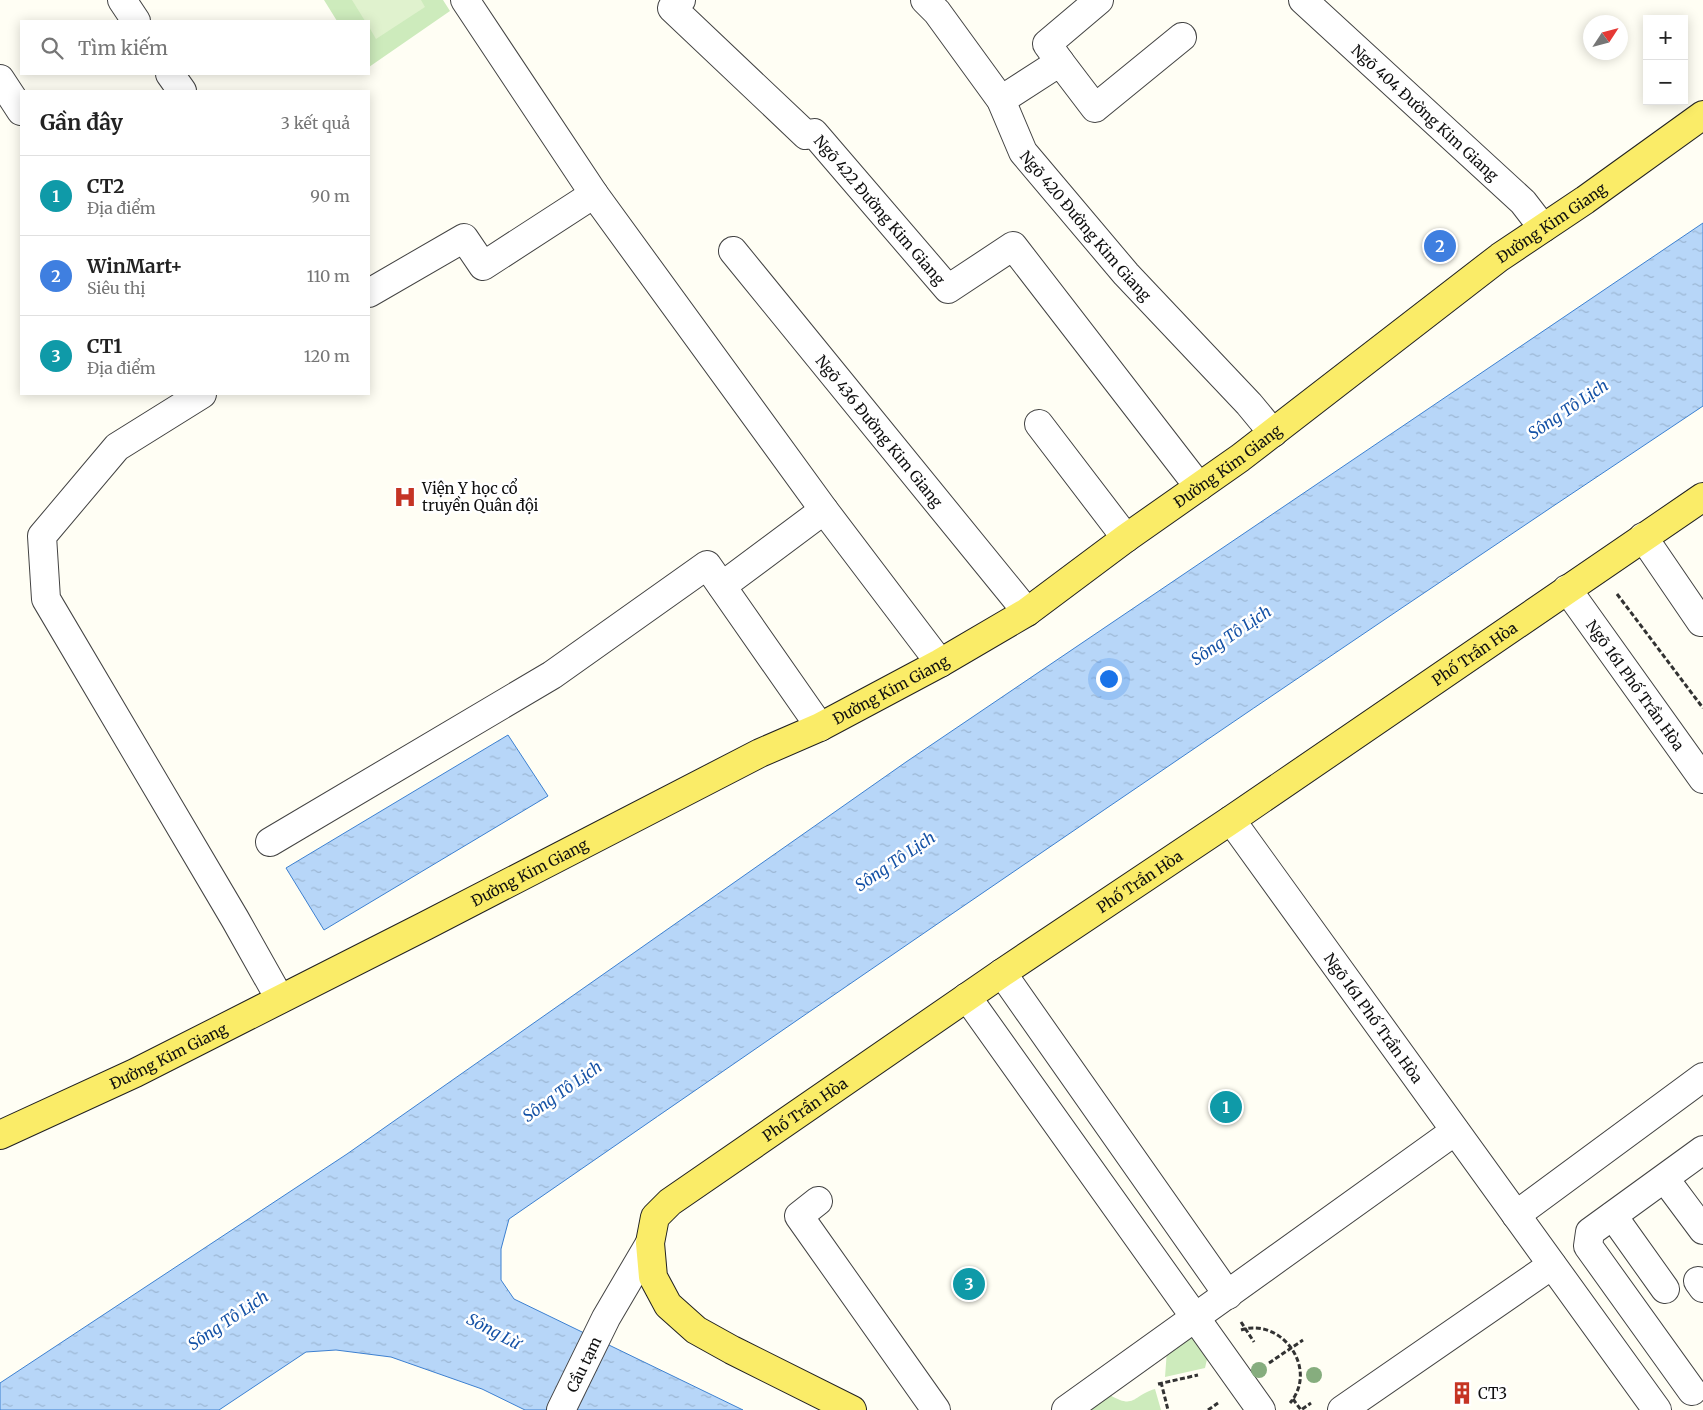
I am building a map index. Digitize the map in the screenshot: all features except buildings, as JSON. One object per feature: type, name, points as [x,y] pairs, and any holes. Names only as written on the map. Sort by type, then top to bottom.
[{"type":"main road","name":"Đường Kim Giang","points":[[0,1135],[135,1073],[760,753],[820,727],[940,663],[1027,612],[1126,538],[1200,487],[1478,274],[1703,115]]},
{"type":"main road","name":"Phố Trần Hòa","points":[[852,1410],[703,1334],[668,1305],[653,1277],[650,1243],[655,1217],[670,1202],[1002,973],[1232,820],[1703,496]]},
{"type":"street","points":[[122,0],[135,20]]},
{"type":"street","points":[[465,0],[594,194],[824,510],[940,663]]},
{"type":"street","name":"Ngõ 420 Đường Kim Giang","points":[[925,0],[937,12],[1001,100],[1024,152],[1126,274],[1249,404],[1272,433]]},
{"type":"street","points":[[1099,0],[1047,44],[1095,108],[1182,38]]},
{"type":"street","name":"Ngõ 404 Đường Kim Giang","points":[[1304,0],[1523,202],[1543,228]]},
{"type":"street","name":"Ngõ 422 Đường Kim Giang","points":[[672,3],[806,135],[814,132],[948,289],[1012,246],[1200,487]]},
{"type":"street","points":[[1001,100],[1060,62]]},
{"type":"street","points":[[171,75],[181,90]]},
{"type":"street","points":[[0,79],[20,109]]},
{"type":"street","points":[[370,292],[464,238],[483,266],[594,194]]},
{"type":"street","name":"Ngõ 436 Đường Kim Giang","points":[[733,251],[1027,612]]},
{"type":"street","points":[[200,395],[117,448],[42,536],[46,598],[280,999]]},
{"type":"street","points":[[1039,424],[1126,538]]},
{"type":"street","points":[[722,586],[824,510]]},
{"type":"street","points":[[1643,537],[1701,622]]},
{"type":"street","points":[[270,842],[552,675],[707,565],[820,727]]},
{"type":"street","name":"Ngõ 161 Phố Trần Hòa","points":[[1567,589],[1703,779]]},
{"type":"street","name":"Ngõ 161 Phố Trần Hòa","points":[[1232,820],[1657,1410]]},
{"type":"street","points":[[1002,973],[1228,1295]]},
{"type":"street","points":[[968,997],[1261,1410]]},
{"type":"street","points":[[1516,1215],[1703,1077]]},
{"type":"street","points":[[1066,1410],[1455,1131]]},
{"type":"street","points":[[1666,1410],[1698,1387],[1588,1246],[1590,1232],[1703,1150]]},
{"type":"street","points":[[1665,1178],[1703,1230]]},
{"type":"street","points":[[818,1201],[798,1216],[936,1410]]},
{"type":"street","points":[[1613,1216],[1665,1289]]},
{"type":"street","name":"Cầu tạm","points":[[561,1410],[606,1318],[650,1243]]},
{"type":"street","points":[[1342,1410],[1552,1264]]},
{"type":"path","points":[[1616,591],[1703,708]]},
{"type":"path","points":[[1269,1363],[1302,1340]]},
{"type":"path","points":[[1161,1384],[1199,1375]]},
{"type":"path","points":[[1208,1410],[1218,1403]]},
{"type":"green space","points":[[324,0],[443,0],[450,11],[370,66],[370,20],[336,20]]},
{"type":"green space","points":[[352,0],[421,0],[425,7],[376,39],[370,29],[370,20],[364,20]]},
{"type":"green space","points":[[1192,1332],[1208,1355],[1205,1368],[1165,1377],[1167,1350]]},
{"type":"green space","points":[[1155,1389],[1161,1410],[1090,1410],[1110,1395],[1124,1401],[1129,1401]]},
{"type":"water","points":[[1703,223],[1703,406],[1104,810],[509,1219],[501,1249],[501,1280],[514,1299],[743,1410],[525,1410],[482,1389],[391,1357],[336,1350],[306,1352],[219,1410],[0,1410],[0,1383],[347,1154],[906,762]]},
{"type":"water","points":[[508,735],[548,796],[324,930],[286,868]]},
{"type":"place","name":"WinMart+","points":[[1440,246]]},
{"type":"place","name":"Viện Y học cổ truyền Quân đội","points":[[405,497]]},
{"type":"place","name":"CT2","points":[[1226,1107]]},
{"type":"place","name":"CT1","points":[[969,1284]]},
{"type":"place","name":"CT3","points":[[1462,1393]]},
{"type":"water label","name":"Sông Tô Lịch","points":[[1568,409]]},
{"type":"water label","name":"Sông Tô Lịch","points":[[1231,635]]},
{"type":"water label","name":"Sông Tô Lịch","points":[[895,861]]},
{"type":"water label","name":"Sông Tô Lịch","points":[[562,1091]]},
{"type":"water label","name":"Sông Tô Lịch","points":[[228,1320]]},
{"type":"water label","name":"Sông Lừ","points":[[494,1331]]}]
